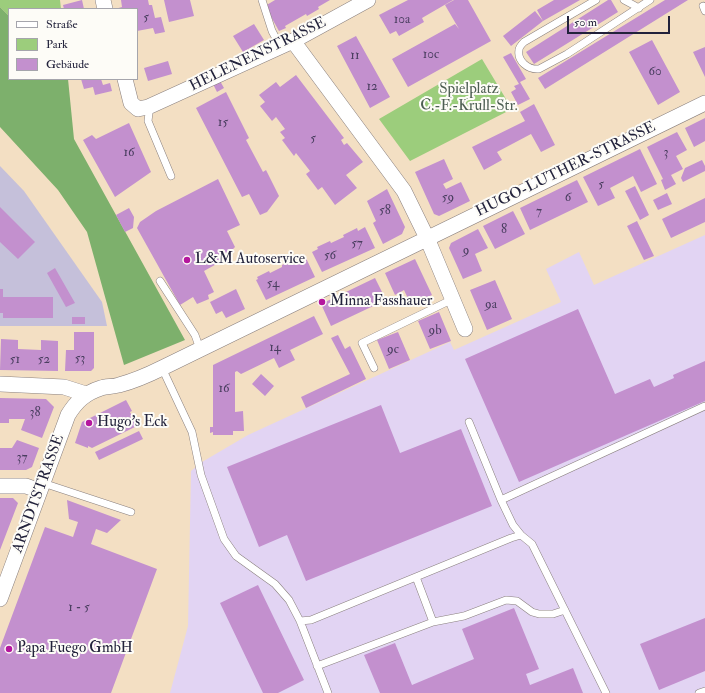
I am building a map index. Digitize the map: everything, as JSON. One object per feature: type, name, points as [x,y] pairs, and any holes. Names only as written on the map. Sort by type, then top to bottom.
[{"type":"street","name":"HELENENSTRASSE","points":[[148,107],[287,44],[368,0]]},
{"type":"street","points":[[287,44],[404,191],[427,238],[465,329]]},
{"type":"street","points":[[125,80],[131,103],[138,109],[148,107]]},
{"type":"street","name":"HUGO-LUTHER-STRASSE","points":[[86,394],[101,388],[117,386],[132,381],[162,368],[705,103]]},
{"type":"street","points":[[0,384],[64,387],[86,394]]},
{"type":"street","name":"ARNDTSTRASSE","points":[[0,599],[68,416],[75,403],[86,394]]},
{"type":"street","points":[[0,486],[41,487]]},
{"type":"lane","points":[[262,0],[272,31],[287,44]]},
{"type":"lane","points":[[596,0],[524,42],[519,48],[519,56],[523,64],[534,70],[539,70],[567,54],[650,0]]},
{"type":"lane","points":[[624,0],[639,8]]},
{"type":"lane","points":[[148,107],[148,121],[171,176]]},
{"type":"lane","points":[[160,281],[195,335],[200,349]]},
{"type":"lane","points":[[374,368],[362,343],[453,299]]},
{"type":"lane","points":[[162,368],[192,432],[200,475],[224,539],[236,556],[275,584],[289,600],[300,621],[328,693]]},
{"type":"lane","points":[[501,500],[705,406]]},
{"type":"lane","points":[[470,422],[501,500],[513,525],[521,535],[532,544],[606,693]]},
{"type":"lane","points":[[41,487],[131,512]]},
{"type":"lane","points":[[300,621],[311,620],[521,535]]},
{"type":"lane","points":[[416,577],[433,622]]},
{"type":"lane","points":[[317,666],[433,622],[464,616],[506,600],[517,601],[532,612],[539,614],[553,614],[565,610]]},
{"type":"lane","points":[[699,693],[705,691]]},
{"type":"shaded area","points":[[0,166],[24,191],[102,302],[107,326],[0,326]]},
{"type":"shaded area","points":[[705,235],[705,693],[170,693],[188,626],[191,471],[202,462],[248,435],[450,342],[454,350],[561,302],[546,269],[579,252],[594,285]]},
{"type":"green space","points":[[0,0],[60,0],[61,8],[8,8],[8,15],[0,7]]},
{"type":"green space","points":[[0,7],[8,15],[8,80],[68,80],[74,139],[185,340],[124,365],[87,232],[58,190],[0,127]]},
{"type":"green space","name":"Spielplatz C.-F.-Krull-Str.","points":[[482,59],[512,109],[410,161],[379,119]]},
{"type":"building","points":[[82,0],[84,8],[64,8],[63,5]]},
{"type":"building","points":[[121,0],[148,0],[149,5],[152,5],[155,18],[161,17],[165,32],[155,34],[153,28],[138,31],[138,8],[118,8],[122,7]]},
{"type":"building","points":[[164,0],[190,0],[194,16],[169,22]]},
{"type":"building","points":[[275,0],[330,0],[318,7],[319,9],[307,16],[306,14],[279,31],[265,6]]},
{"type":"building","points":[[408,0],[453,0],[422,18],[424,22],[399,36],[396,31],[390,34],[379,15]]},
{"type":"building","points":[[454,0],[468,0],[491,41],[408,87],[392,59],[455,24],[459,29],[445,5]]},
{"type":"building","points":[[554,0],[580,0],[543,21],[537,10]]},
{"type":"building","points":[[608,0],[611,0],[618,12],[534,64],[526,52]]},
{"type":"building","points":[[665,0],[688,0],[545,89],[538,78]]},
{"type":"building","points":[[535,11],[543,21],[511,46],[503,36]]},
{"type":"building","points":[[254,24],[264,40],[243,52],[233,36]]},
{"type":"building","points":[[356,36],[390,97],[370,108],[337,46]]},
{"type":"building","points":[[652,40],[680,92],[658,105],[629,52]]},
{"type":"building","points":[[705,47],[705,77],[693,52]]},
{"type":"building","points":[[511,53],[526,79],[520,82],[530,99],[518,105],[511,92],[516,89],[514,86],[519,84],[503,57]]},
{"type":"building","points":[[168,61],[172,74],[148,81],[144,68]]},
{"type":"building","points":[[296,75],[344,138],[341,140],[344,145],[347,143],[363,162],[346,175],[357,188],[335,205],[322,187],[318,190],[306,174],[310,171],[296,153],[294,156],[282,140],[285,138],[280,132],[285,129],[276,117],[272,121],[260,106],[265,102],[259,95],[276,82],[280,87]]},
{"type":"building","points":[[81,80],[101,80],[103,85],[110,83],[112,91],[95,95],[93,87],[84,89]]},
{"type":"building","points":[[220,81],[224,88],[217,92],[213,84]]},
{"type":"building","points":[[226,92],[249,138],[246,140],[263,172],[266,170],[279,196],[267,212],[260,215],[249,194],[242,197],[196,108]]},
{"type":"building","points":[[534,104],[555,145],[541,152],[531,134],[497,152],[502,160],[484,170],[472,147],[525,121],[520,112]]},
{"type":"building","points":[[705,118],[705,141],[694,147],[685,128]]},
{"type":"building","points":[[129,123],[151,172],[115,197],[83,140],[92,135],[96,139]]},
{"type":"building","points":[[677,132],[687,150],[676,156],[683,169],[671,175],[676,184],[665,190],[661,180],[663,179],[647,147]]},
{"type":"building","points":[[640,149],[657,184],[641,192],[633,176],[610,188],[615,198],[598,206],[583,177]]},
{"type":"building","points":[[444,159],[453,179],[443,184],[446,189],[461,182],[470,201],[439,216],[434,214],[415,172]]},
{"type":"building","points":[[702,160],[705,166],[705,171],[683,182],[681,178],[685,168]]},
{"type":"building","points":[[218,179],[240,225],[227,231],[235,247],[220,262],[204,271],[214,292],[208,295],[209,299],[197,304],[193,297],[180,305],[137,228],[140,222],[156,211]]},
{"type":"building","points":[[577,180],[588,202],[530,230],[520,208]]},
{"type":"building","points":[[635,186],[649,215],[640,220],[625,191]]},
{"type":"building","points":[[387,189],[405,227],[402,234],[383,244],[373,223],[376,221],[367,201]]},
{"type":"building","points":[[667,193],[672,204],[658,210],[653,200]]},
{"type":"building","points":[[705,198],[705,222],[671,238],[662,219]]},
{"type":"building","points":[[0,207],[35,242],[18,259],[0,242]]},
{"type":"building","points":[[129,208],[134,217],[133,228],[125,232],[116,215]]},
{"type":"building","points":[[513,211],[525,234],[495,249],[483,226]]},
{"type":"building","points":[[637,221],[654,256],[644,260],[627,226]]},
{"type":"building","points":[[365,227],[375,248],[322,272],[312,252],[318,249],[317,247],[344,237],[343,235],[357,228],[358,231]]},
{"type":"building","points":[[478,229],[488,248],[475,254],[482,271],[463,279],[449,248],[451,243]]},
{"type":"building","points":[[305,256],[315,277],[266,300],[256,280],[258,279],[257,277],[269,271],[270,273],[282,267],[282,265],[295,259],[296,261]]},
{"type":"building","points":[[415,259],[432,295],[411,305],[404,290],[395,295],[385,273]]},
{"type":"building","points":[[55,268],[75,303],[66,307],[47,273]]},
{"type":"building","points":[[375,278],[386,300],[331,326],[321,304]]},
{"type":"building","points":[[495,280],[512,319],[487,330],[470,290]]},
{"type":"building","points":[[0,289],[3,289],[3,297],[53,297],[53,318],[3,318],[3,313],[0,313]]},
{"type":"building","points":[[236,289],[245,309],[226,318],[222,311],[216,314],[210,302]]},
{"type":"building","points":[[578,309],[615,394],[650,379],[654,387],[674,378],[673,375],[705,361],[705,401],[519,482],[465,359]]},
{"type":"building","points":[[439,312],[451,341],[430,349],[418,321]]},
{"type":"building","points":[[314,316],[323,334],[290,350],[295,360],[279,368],[274,358],[241,374],[237,371],[235,372],[235,412],[243,411],[244,431],[233,431],[233,435],[213,435],[213,432],[210,433],[210,427],[213,427],[213,365]]},
{"type":"building","points":[[72,317],[85,317],[85,324],[72,324]]},
{"type":"building","points":[[74,332],[94,332],[94,368],[91,371],[65,371],[66,350],[74,350]]},
{"type":"building","points":[[398,332],[410,360],[389,369],[377,340]]},
{"type":"building","points":[[338,335],[345,349],[350,346],[366,379],[306,408],[301,397],[350,374],[331,338]]},
{"type":"building","points":[[1,339],[18,340],[18,349],[41,350],[41,340],[58,341],[58,371],[0,370]]},
{"type":"building","points":[[261,374],[274,386],[265,396],[252,384]]},
{"type":"building","points":[[0,398],[46,399],[54,407],[42,438],[21,430],[25,419],[9,419],[9,423],[0,423]]},
{"type":"building","points":[[126,400],[132,411],[130,412],[137,426],[92,448],[75,443],[82,422]]},
{"type":"building","points":[[381,405],[400,453],[461,429],[492,506],[306,581],[287,535],[259,547],[227,467]]},
{"type":"building","points":[[139,431],[143,439],[99,460],[95,452]]},
{"type":"building","points":[[17,440],[39,448],[32,467],[26,470],[0,470],[0,448],[12,448]]},
{"type":"building","points":[[0,498],[13,498],[18,503],[0,550]]},
{"type":"building","points":[[67,500],[121,520],[107,533],[96,529],[91,544],[157,569],[111,693],[0,693],[0,648],[45,527],[73,537],[78,522],[69,519]]},
{"type":"building","points":[[258,585],[304,680],[278,693],[263,693],[220,603]]},
{"type":"building","points":[[514,608],[539,669],[526,674],[530,685],[573,668],[583,693],[380,693],[364,655],[395,643],[412,685],[474,659],[462,629]]},
{"type":"building","points":[[705,618],[705,671],[659,690],[640,644]]},
{"type":"place","name":"L&M Autoservice","points":[[187,260]]},
{"type":"place","name":"Minna Fasshauer","points":[[322,302]]},
{"type":"place","name":"Hugo's Eck","points":[[89,423]]},
{"type":"place","name":"Papa Fuego GmbH","points":[[9,649]]}]
